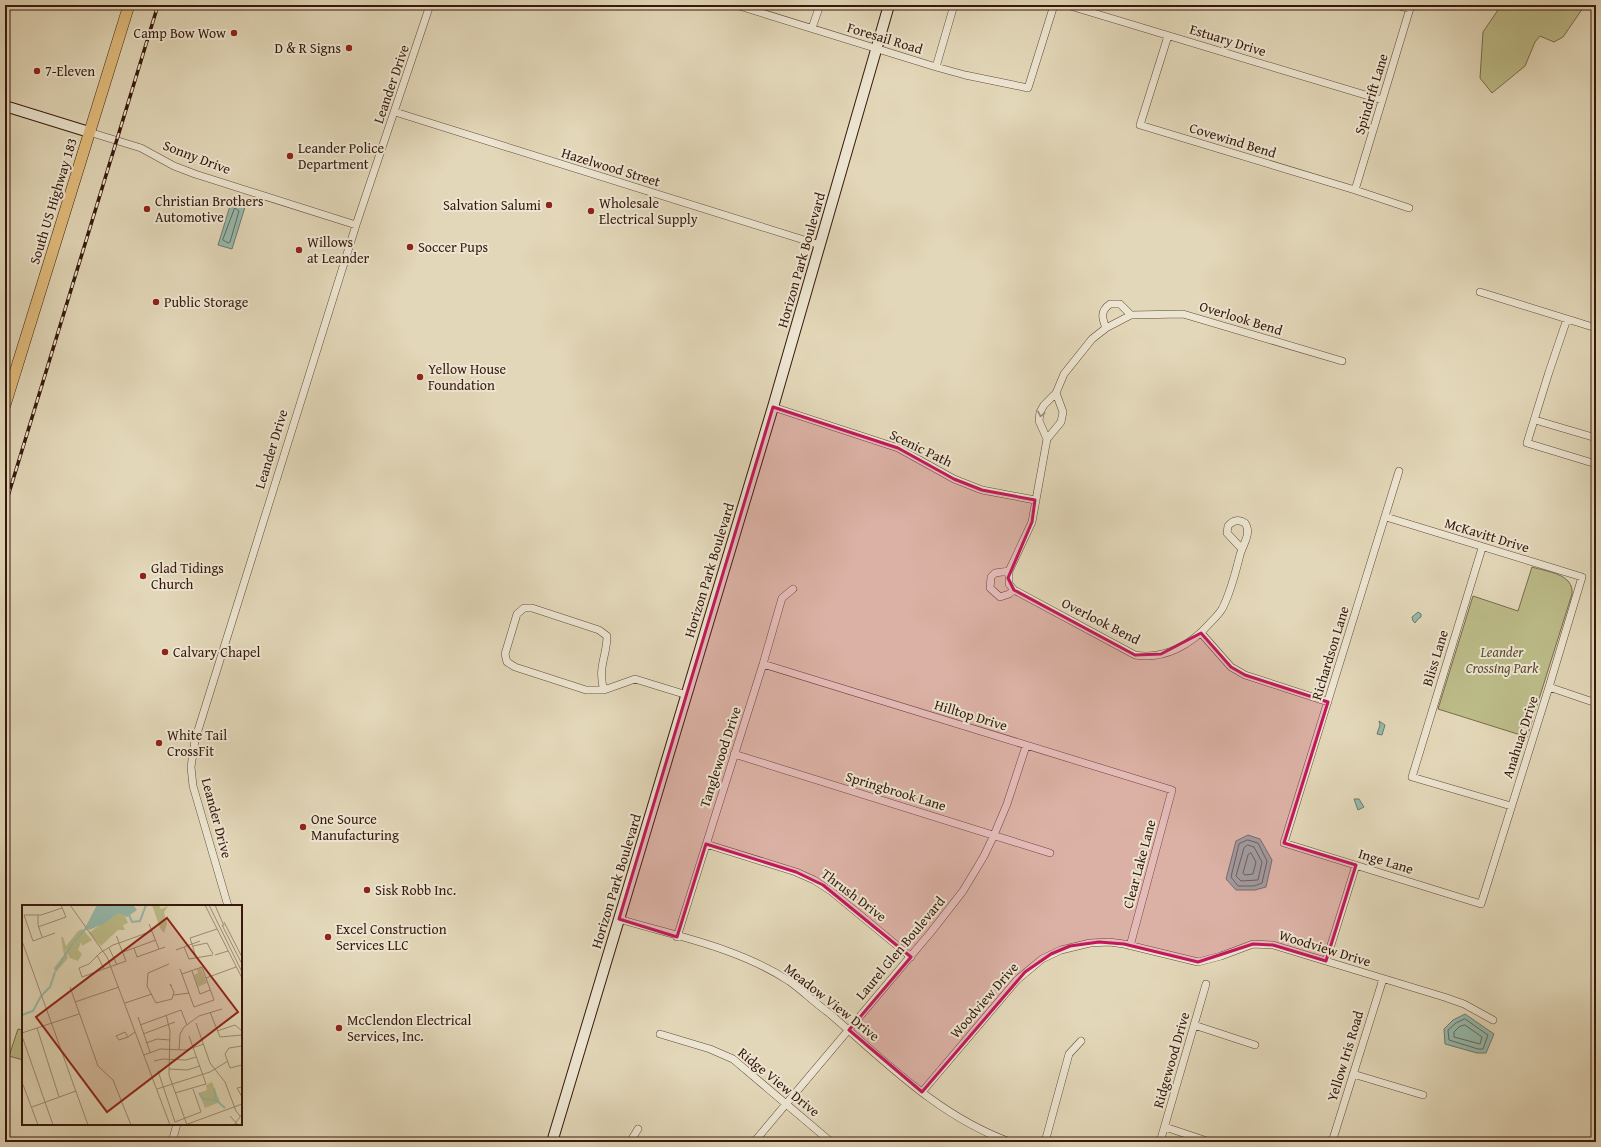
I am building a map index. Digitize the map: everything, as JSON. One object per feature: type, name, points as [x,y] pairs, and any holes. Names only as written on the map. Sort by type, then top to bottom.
[{"type":"main road","name":"South US Highway 183","points":[[5,405],[129,5]]},
{"type":"street","name":"Leander Drive","points":[[228,905],[193,786],[191,767],[193,749],[356,224],[430,5]]},
{"type":"street","name":"Foresail Road","points":[[736,5],[936,67],[965,75],[1028,88],[1054,5]]},
{"type":"street","points":[[812,28],[820,5]]},
{"type":"street","name":"Horizon Park Boulevard","points":[[552,1142],[773,407],[889,5]]},
{"type":"street","points":[[936,67],[954,5]]},
{"type":"street","name":"Estuary Drive","points":[[1067,5],[1382,100]]},
{"type":"street","points":[[1396,5],[1410,7]]},
{"type":"street","name":"Spindrift Lane","points":[[1355,190],[1410,7]]},
{"type":"street","name":"Covewind Bend","points":[[1168,36],[1140,125],[1355,190],[1409,208]]},
{"type":"street","name":"Sonny Drive","points":[[5,106],[141,148],[174,166],[195,174],[356,224]]},
{"type":"street","name":"Hazelwood Street","points":[[395,112],[820,245]]},
{"type":"street","points":[[1480,292],[1596,328]]},
{"type":"street","points":[[1106,328],[1102,313],[1104,308],[1110,304],[1120,304],[1131,315]]},
{"type":"street","name":"Overlook Bend","points":[[1047,439],[1039,421],[1040,412],[1044,404],[1056,393],[1064,374],[1080,352],[1106,328],[1131,315],[1183,314],[1342,361]]},
{"type":"street","points":[[1567,319],[1548,372],[1527,443],[1595,462]]},
{"type":"street","points":[[1009,571],[995,573],[991,577],[990,588],[1000,597],[1009,594],[1014,590],[1009,584],[1009,571],[1032,522],[1047,439],[1061,422],[1063,412],[1056,393]]},
{"type":"street","name":"Scenic Path","points":[[773,407],[898,448],[954,479],[982,490],[1035,500]]},
{"type":"street","points":[[1535,420],[1596,438]]},
{"type":"street","name":"Richardson Lane","points":[[1284,843],[1386,517],[1399,470]]},
{"type":"street","name":"McKavitt Drive","points":[[1386,517],[1482,548],[1582,577]]},
{"type":"street","name":"Bliss Lane","points":[[1482,548],[1412,776],[1511,806]]},
{"type":"street","name":"Overlook Bend","points":[[1014,590],[1135,654],[1148,657],[1161,654],[1188,643],[1201,634],[1221,611],[1231,589],[1242,549]]},
{"type":"street","name":"Anahuac Drive","points":[[1481,904],[1582,577]]},
{"type":"street","name":"Tanglewood Drive","points":[[677,937],[763,664],[782,598],[793,589]]},
{"type":"street","points":[[604,690],[600,679],[601,667],[607,644],[606,636],[599,630],[532,608],[524,608],[517,614],[505,654],[507,662],[515,667],[586,690],[604,690],[635,679],[687,695]]},
{"type":"street","points":[[1201,634],[1231,667],[1245,675],[1258,681],[1328,702]]},
{"type":"street","name":"Hilltop Drive","points":[[763,664],[1172,790]]},
{"type":"street","points":[[1549,687],[1596,703]]},
{"type":"street","name":"Laurel Glen Boulevard","points":[[754,1142],[911,957],[963,891],[984,856],[994,835],[1007,804],[1026,746]]},
{"type":"street","name":"Springbrook Lane","points":[[734,754],[1050,853]]},
{"type":"street","name":"Clear Lake Lane","points":[[1130,946],[1172,790]]},
{"type":"street","name":"Inge Lane","points":[[1284,843],[1481,904]]},
{"type":"street","name":"Thrush Drive","points":[[706,844],[796,872],[814,880],[831,891],[911,957]]},
{"type":"street","points":[[1326,961],[1356,865]]},
{"type":"street","name":"Meadow View Drive","points":[[619,919],[743,957],[767,968],[796,986],[932,1101],[962,1120],[1010,1142]]},
{"type":"street","name":"Woodview Drive","points":[[922,1092],[1017,980],[1042,959],[1070,946],[1090,943],[1109,942],[1198,962],[1221,956],[1253,944],[1273,945],[1464,1004],[1493,1020]]},
{"type":"street","name":"Yellow Iris Road","points":[[1332,1142],[1382,979]]},
{"type":"street","name":"Ridgewood Drive","points":[[1160,1142],[1206,984]]},
{"type":"street","points":[[1194,1025],[1255,1045]]},
{"type":"street","name":"Ridge View Drive","points":[[660,1034],[710,1048],[740,1064],[832,1142]]},
{"type":"street","points":[[1045,1142],[1070,1054],[1081,1041]]},
{"type":"street","points":[[1353,1074],[1423,1095]]},
{"type":"street","points":[[172,1142],[177,1125]]},
{"type":"street","points":[[1165,1127],[1210,1142]]},
{"type":"street","points":[[630,1142],[638,1129]]},
{"type":"highlighted area","points":[[773,407],[898,448],[954,479],[982,490],[1035,500],[1032,522],[1008,578],[1014,590],[1135,655],[1161,654],[1201,633],[1231,667],[1245,675],[1328,702],[1284,843],[1356,865],[1326,961],[1273,945],[1253,944],[1198,962],[1124,944],[1099,942],[1070,946],[1051,954],[1025,972],[922,1092],[849,1030],[911,957],[823,885],[796,872],[706,844],[677,937],[619,919]]},
{"type":"green space","points":[[1498,5],[1585,5],[1563,37],[1554,42],[1540,36],[1535,42],[1525,66],[1492,93],[1480,78],[1483,32],[1498,10]]},
{"type":"green space","name":"Leander Crossing Park","points":[[1532,567],[1552,572],[1564,578],[1572,587],[1572,594],[1527,737],[1438,709],[1473,596],[1518,611]]},
{"type":"green space","points":[[18,1029],[22,1030],[22,1060],[9,1056]]},
{"type":"water","points":[[234,203],[245,207],[232,249],[218,245],[230,206]]},
{"type":"water","points":[[1418,612],[1421,614],[1421,617],[1415,623],[1412,617]]},
{"type":"water","points":[[1379,721],[1385,725],[1382,735],[1377,734],[1380,725]]},
{"type":"water","points":[[1354,799],[1359,799],[1364,807],[1358,810]]},
{"type":"water","points":[[1248,835],[1260,839],[1272,860],[1266,887],[1255,890],[1236,890],[1226,879],[1236,841]]},
{"type":"water","points":[[1465,1014],[1494,1034],[1486,1053],[1477,1053],[1445,1044],[1444,1029],[1453,1020]]},
{"type":"railway","points":[[5,506],[158,5]]},
{"type":"place","name":"Camp Bow Wow","points":[[234,33]]},
{"type":"place","name":"D & R Signs","points":[[349,48]]},
{"type":"place","name":"7-Eleven","points":[[37,71]]},
{"type":"place","name":"Leander Police Department","points":[[290,156]]},
{"type":"place","name":"Salvation Salumi","points":[[549,205]]},
{"type":"place","name":"Christian Brothers Automotive","points":[[147,209]]},
{"type":"place","name":"Wholesale Electrical Supply","points":[[591,211]]},
{"type":"place","name":"Soccer Pups","points":[[410,247]]},
{"type":"place","name":"Willows at Leander","points":[[299,250]]},
{"type":"place","name":"Public Storage","points":[[156,302]]},
{"type":"place","name":"Yellow House Foundation","points":[[420,377]]},
{"type":"place","name":"Glad Tidings Church","points":[[143,576]]},
{"type":"place","name":"Calvary Chapel","points":[[165,652]]},
{"type":"place","name":"White Tail CrossFit","points":[[159,743]]},
{"type":"place","name":"One Source Manufacturing","points":[[303,827]]},
{"type":"place","name":"Sisk Robb Inc.","points":[[367,890]]},
{"type":"place","name":"Excel Construction Services LLC","points":[[328,937]]},
{"type":"place","name":"McClendon Electrical Services, Inc.","points":[[339,1028]]}]
